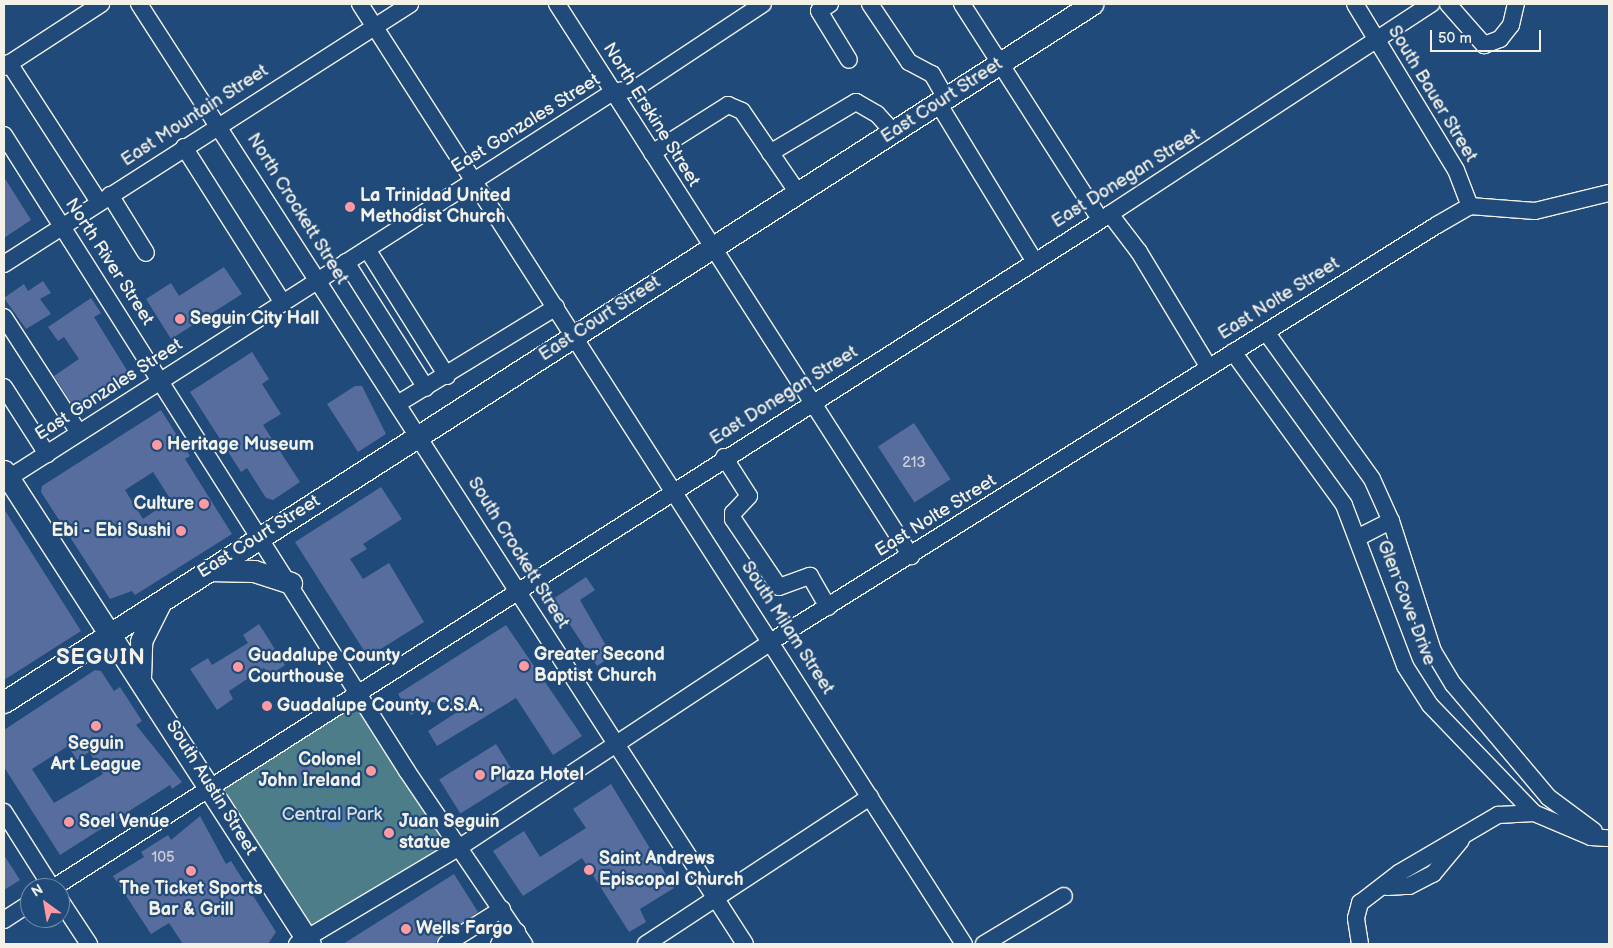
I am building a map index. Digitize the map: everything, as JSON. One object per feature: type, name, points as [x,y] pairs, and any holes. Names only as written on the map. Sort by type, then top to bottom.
[{"type":"main road","name":"East Court Street","points":[[4,702],[1092,4]]},
{"type":"main road","name":"South Austin Street","points":[[5,477],[211,785],[305,942]]},
{"type":"main road","points":[[207,570],[254,571],[291,583]]},
{"type":"main road","points":[[140,678],[141,640],[162,600]]},
{"type":"street","points":[[101,4],[6,65],[146,253]]},
{"type":"street","name":"North Crockett Street","points":[[139,4],[420,435]]},
{"type":"street","name":"South Milam Street","points":[[360,4],[473,181],[674,488],[964,944]]},
{"type":"street","name":"East Mountain Street","points":[[4,264],[219,124],[410,4]]},
{"type":"street","name":"North Erskine Street","points":[[557,4],[712,248],[912,556]]},
{"type":"street","name":"East Gonzales Street","points":[[5,477],[47,454],[613,92],[636,88],[763,4]]},
{"type":"street","points":[[830,4],[819,11],[849,60]]},
{"type":"street","points":[[870,4],[909,62],[932,74],[942,101],[1034,260]]},
{"type":"street","points":[[962,4],[1003,62],[1105,216],[1139,252],[1208,366]]},
{"type":"street","name":"South Bauer Street","points":[[1355,4],[1456,170],[1470,206]]},
{"type":"street","name":"East Donegan Street","points":[[67,878],[674,488],[1105,216],[1430,4]]},
{"type":"street","points":[[1448,4],[1484,45],[1500,40],[1511,25],[1516,4]]},
{"type":"street","points":[[770,153],[856,102],[877,114],[893,132]]},
{"type":"street","points":[[652,153],[728,105],[742,111],[798,193]]},
{"type":"street","name":"North River Street","points":[[4,135],[262,536],[357,691],[520,938]]},
{"type":"street","points":[[184,147],[283,303]]},
{"type":"street","points":[[1470,206],[1535,211],[1609,193]]},
{"type":"street","name":"East Nolte Street","points":[[305,942],[460,847],[616,747],[772,642],[912,556],[1208,366],[1470,206]]},
{"type":"street","points":[[366,249],[448,376]]},
{"type":"street","points":[[346,262],[426,388]]},
{"type":"street","points":[[399,403],[448,376],[556,307]]},
{"type":"street","points":[[4,317],[79,433]]},
{"type":"street","name":"Glen Cove Drive","points":[[1266,332],[1372,479],[1391,521],[1433,650],[1454,684],[1548,798],[1608,839]]},
{"type":"street","name":"Glen Cove Drive","points":[[1232,352],[1315,462],[1359,537],[1405,666],[1430,705],[1534,813],[1591,837],[1608,839]]},
{"type":"street","points":[[4,387],[47,454]]},
{"type":"street","name":"South Crockett Street","points":[[420,435],[518,588],[616,747],[745,944]]},
{"type":"street","points":[[724,457],[749,496],[733,513],[733,519],[778,587],[810,576],[828,607]]},
{"type":"street","points":[[1359,537],[1391,521]]},
{"type":"street","points":[[1498,816],[1507,787]]},
{"type":"street","points":[[646,944],[870,797]]},
{"type":"street","points":[[4,812],[46,878]]},
{"type":"street","points":[[1360,944],[1356,918],[1360,903],[1387,887],[1409,886],[1432,874],[1461,840],[1498,816],[1534,813]]},
{"type":"street","points":[[984,944],[1064,896]]},
{"type":"street","points":[[446,944],[502,909]]},
{"type":"street","points":[[4,920],[20,910]]},
{"type":"street","points":[[70,915],[89,944]]},
{"type":"street","points":[[499,944],[520,938]]},
{"type":"green space","name":"Central Park","points":[[357,691],[459,848],[313,943],[211,786]]},
{"type":"water","points":[[334,803],[343,807],[347,816],[343,825],[334,829],[325,825],[321,816],[325,807]]},
{"type":"building","points":[[4,177],[31,220],[4,238]]},
{"type":"building","name":"Seguin City Hall","points":[[224,267],[242,294],[171,339],[146,299],[171,283],[179,296]]},
{"type":"building","points":[[43,281],[51,293],[40,299],[51,314],[26,329],[4,298],[24,284],[28,291]]},
{"type":"building","points":[[91,298],[101,313],[94,317],[128,372],[127,377],[76,410],[54,376],[79,359],[64,337],[58,341],[48,327]]},
{"type":"building","points":[[252,352],[269,379],[262,384],[281,414],[263,425],[300,482],[273,500],[266,498],[247,468],[241,472],[190,392]]},
{"type":"building","points":[[355,386],[362,386],[386,434],[358,452],[327,404]]},
{"type":"building","points":[[161,410],[190,456],[185,459],[232,534],[135,595],[132,591],[110,599],[41,492],[42,486]],"holes":[[[153,472],[171,500],[143,519],[125,490]]]},
{"type":"building","points":[[914,423],[950,479],[914,503],[878,446]]},
{"type":"building","points":[[381,487],[402,519],[363,544],[367,549],[350,559],[363,579],[389,563],[424,622],[368,657],[295,542]]},
{"type":"building","points":[[4,509],[81,631],[4,680]]},
{"type":"building","points":[[586,577],[595,590],[580,600],[612,656],[597,666],[553,599]]},
{"type":"building","name":"Guadalupe County Courthouse","points":[[259,624],[285,665],[269,676],[264,668],[229,691],[233,699],[217,710],[190,669],[208,658],[212,665],[248,643],[243,635]]},
{"type":"building","points":[[506,625],[582,736],[553,755],[516,698],[437,746],[428,731],[465,707],[431,702],[411,715],[398,694]]},
{"type":"building","points":[[95,670],[101,671],[114,691],[120,687],[142,721],[136,725],[182,782],[172,789],[170,785],[60,855],[4,767],[4,730]],"holes":[[[68,746],[77,760],[89,752],[103,774],[54,803],[32,769]]]},
{"type":"building","name":"Plaza Hotel","points":[[496,744],[517,778],[460,813],[439,780]]},
{"type":"building","points":[[305,763],[311,765],[313,771],[311,777],[305,779],[299,777],[297,771],[299,765]]},
{"type":"building","points":[[611,784],[674,888],[640,909],[646,922],[629,932],[582,858],[523,896],[493,851],[524,831],[540,857],[586,828],[573,809]]},
{"type":"building","points":[[200,816],[226,864],[231,861],[276,932],[268,944],[183,944],[169,923],[151,934],[113,876],[144,857],[141,852],[168,835],[171,840]]},
{"type":"building","points":[[4,855],[20,880],[4,890]]},
{"type":"building","points":[[454,874],[478,912],[433,944],[343,944]]},
{"type":"place","name":"La Trinidad United Methodist Church","points":[[350,207]]},
{"type":"place","name":"Seguin City Hall","points":[[180,319]]},
{"type":"place","name":"Heritage Museum","points":[[157,445]]},
{"type":"place","name":"Culture","points":[[204,504]]},
{"type":"place","name":"Ebi - Ebi Sushi","points":[[181,531]]},
{"type":"place","name":"Greater Second Baptist Church","points":[[524,666]]},
{"type":"place","name":"Guadalupe County Courthouse","points":[[238,667]]},
{"type":"place","name":"Guadalupe County, C.S.A.","points":[[267,706]]},
{"type":"place","name":"Seguin Art League","points":[[96,726]]},
{"type":"place","name":"Colonel John Ireland","points":[[371,771]]},
{"type":"place","name":"Plaza Hotel","points":[[480,775]]},
{"type":"place","name":"Soel Venue","points":[[69,822]]},
{"type":"place","name":"Juan Seguin statue","points":[[389,833]]},
{"type":"place","name":"Saint Andrews Episcopal Church","points":[[589,870]]},
{"type":"place","name":"The Ticket Sports Bar & Grill","points":[[191,871]]},
{"type":"place","name":"Wells Fargo","points":[[406,929]]},
{"type":"district","name":"SEGUIN","points":[[101,658]]}]
